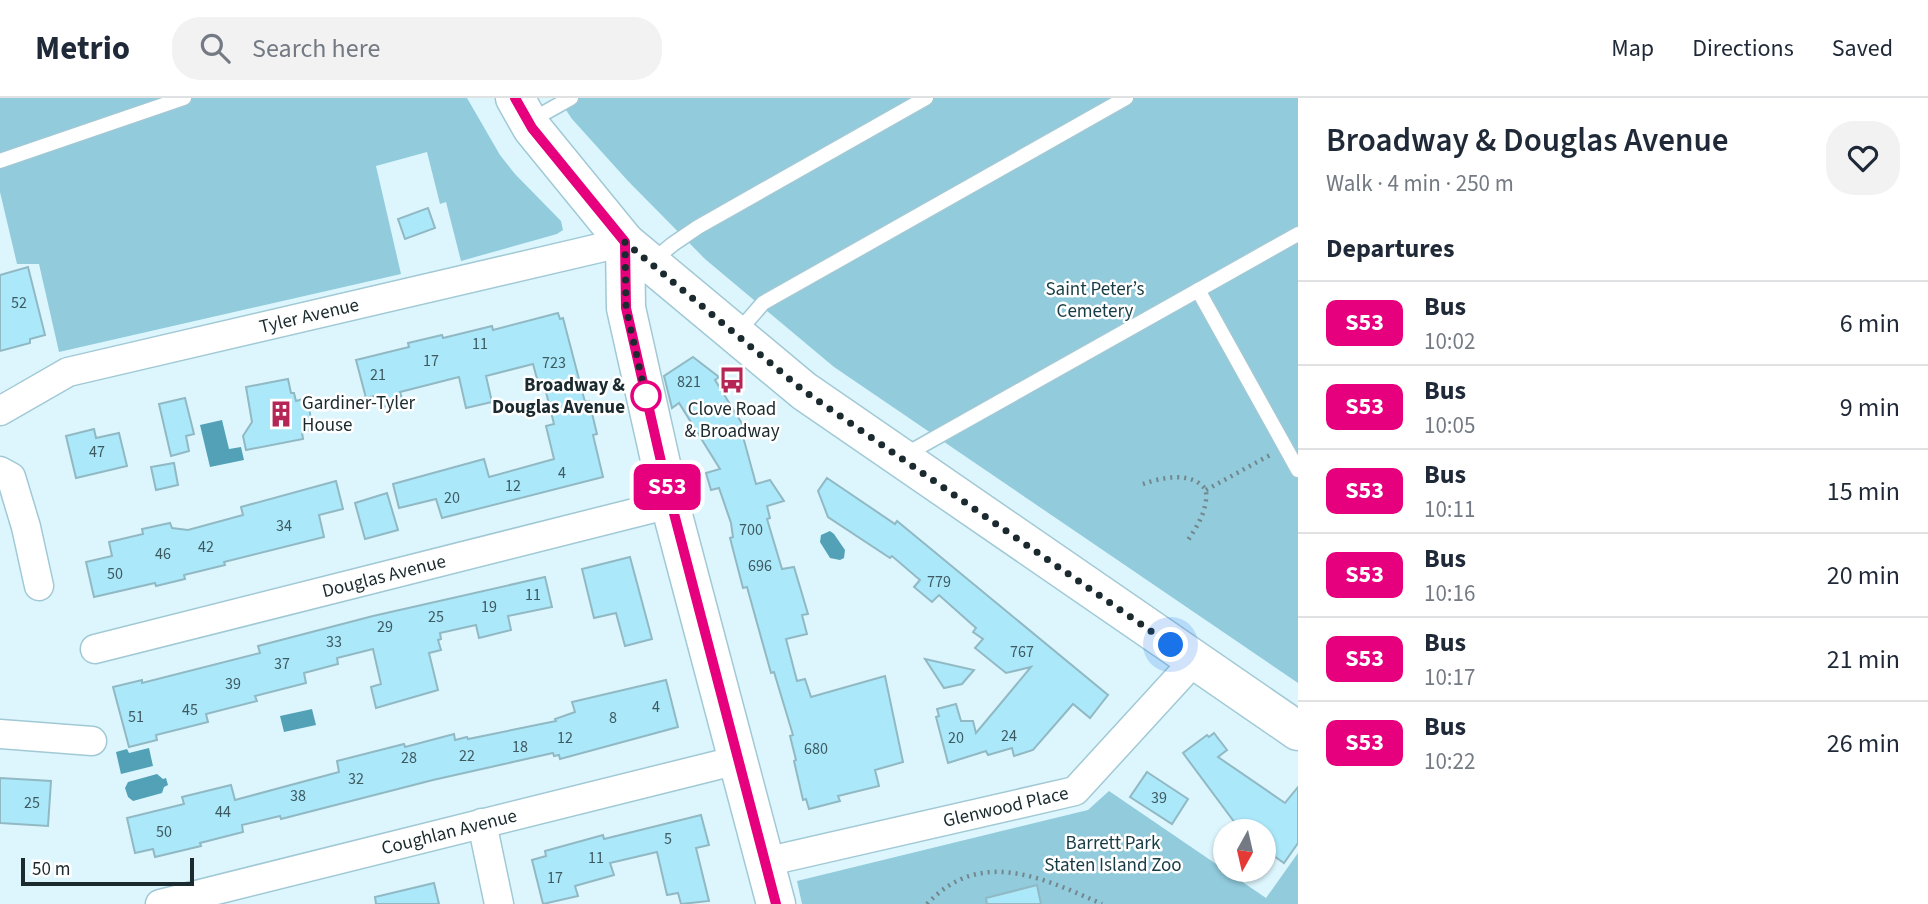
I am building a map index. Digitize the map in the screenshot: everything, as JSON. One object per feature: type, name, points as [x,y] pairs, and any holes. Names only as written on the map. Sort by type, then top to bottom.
[{"type":"main road","points":[[522,110],[638,252],[804,391],[1298,731]]},
{"type":"main road","points":[[638,252],[626,308],[670,504],[776,904]]},
{"type":"street","name":"Tyler Avenue","points":[[0,411],[68,372],[638,252]]},
{"type":"street","points":[[0,471],[11,477],[39,586]]},
{"type":"street","name":"Douglas Avenue","points":[[95,649],[670,504]]},
{"type":"street","name":"Glenwood Place","points":[[765,862],[1075,790],[1194,660]]},
{"type":"street","points":[[0,734],[92,741]]},
{"type":"street","name":"Coughlan Avenue","points":[[160,904],[738,760]]},
{"type":"street","points":[[482,823],[499,904]]},
{"type":"lane","points":[[0,161],[184,98]]},
{"type":"lane","points":[[522,110],[571,98]]},
{"type":"lane","points":[[638,252],[673,244],[698,227],[926,98]]},
{"type":"lane","points":[[736,334],[763,303],[1126,98]]},
{"type":"lane","points":[[900,457],[1298,233]]},
{"type":"lane","points":[[1198,290],[1298,470]]},
{"type":"path","points":[[1206,490],[1285,447]]},
{"type":"path","points":[[1143,484],[1163,478],[1187,478],[1203,485],[1207,498],[1202,516],[1186,543]]},
{"type":"path","points":[[927,904],[937,892],[975,874],[1011,871],[1054,882],[1102,904]]},
{"type":"green space","points":[[0,98],[467,98],[500,155],[561,221],[563,230],[461,261],[446,202],[440,204],[427,152],[376,166],[401,274],[59,352],[39,264],[17,264],[0,192]]},
{"type":"green space","name":"Saint Peter’s Cemetery","points":[[558,98],[1298,98],[1298,683],[834,367],[705,259],[628,181],[572,119]]},
{"type":"green space","name":"Barrett Park Staten Island Zoo","points":[[1109,791],[1213,862],[1213,882],[1243,882],[1266,898],[1298,853],[1298,904],[802,904],[797,881],[1088,810]]},
{"type":"shaded area","points":[[222,420],[229,449],[241,447],[244,460],[210,467],[200,425]]},
{"type":"shaded area","points":[[830,531],[845,550],[844,558],[840,560],[830,558],[820,542],[821,535]]},
{"type":"shaded area","points":[[312,709],[316,725],[284,732],[280,716]]},
{"type":"shaded area","points":[[149,748],[153,766],[121,774],[116,752],[127,749],[129,753]]},
{"type":"shaded area","points":[[157,774],[163,779],[166,778],[168,785],[162,793],[133,801],[128,797],[125,788],[128,782]]},
{"type":"building","points":[[428,208],[435,228],[405,239],[398,219]]},
{"type":"building","points":[[28,267],[45,335],[30,339],[30,343],[0,351],[0,275]]},
{"type":"building","points":[[558,313],[560,319],[563,318],[585,402],[589,401],[597,434],[593,435],[603,477],[442,518],[436,499],[399,508],[393,484],[484,459],[489,477],[554,459],[546,426],[554,424],[545,388],[540,390],[533,364],[486,376],[492,402],[466,408],[459,377],[400,392],[403,402],[382,407],[379,395],[366,398],[356,360],[409,347],[408,343],[442,335],[443,338],[492,326],[493,330]]},
{"type":"building","points":[[693,357],[719,377],[715,380],[746,430],[742,433],[756,484],[770,480],[784,501],[767,506],[770,518],[767,519],[782,569],[794,567],[808,614],[802,615],[807,634],[786,639],[797,681],[805,679],[811,697],[885,676],[903,762],[875,770],[879,786],[838,796],[840,801],[809,809],[806,799],[803,800],[790,736],[793,735],[774,672],[771,673],[747,587],[743,588],[730,538],[733,537],[731,523],[719,488],[711,490],[706,473],[720,469],[679,403],[672,408],[664,376]]},
{"type":"building","name":"Gardiner-Tyler House","points":[[288,379],[296,401],[307,398],[313,429],[302,432],[303,439],[246,450],[243,436],[252,422],[246,387]]},
{"type":"building","points":[[185,398],[194,434],[186,436],[189,451],[171,456],[159,404]]},
{"type":"building","points":[[94,429],[96,438],[119,433],[127,466],[76,478],[66,436]]},
{"type":"building","points":[[174,463],[178,485],[156,490],[151,467]]},
{"type":"building","points":[[827,478],[895,524],[897,521],[1108,695],[1090,718],[1073,704],[1033,750],[1014,756],[1012,748],[988,755],[986,751],[948,763],[936,717],[939,716],[937,709],[956,704],[961,721],[973,721],[976,733],[1031,667],[1006,673],[975,648],[983,639],[973,632],[976,628],[939,595],[932,602],[914,587],[920,580],[892,556],[890,558],[828,517],[818,491]]},
{"type":"building","points":[[336,481],[343,509],[319,515],[324,537],[224,562],[225,565],[184,575],[185,579],[94,597],[86,562],[112,556],[109,542],[143,534],[142,529],[170,523],[172,528],[188,530],[243,515],[241,507]]},
{"type":"building","points":[[387,493],[398,530],[365,539],[355,503]]},
{"type":"building","points":[[630,557],[652,639],[625,646],[616,613],[594,618],[582,569]]},
{"type":"building","points":[[545,577],[552,607],[508,616],[511,630],[479,638],[476,625],[440,633],[441,639],[438,640],[441,650],[429,653],[438,690],[376,708],[371,687],[381,684],[373,649],[337,658],[338,664],[304,673],[306,683],[255,696],[257,701],[206,714],[208,722],[156,735],[157,740],[129,747],[113,687],[142,680],[142,683],[260,653],[258,646],[373,616]]},
{"type":"building","points":[[925,659],[974,670],[962,684],[944,688]]},
{"type":"building","points":[[666,680],[678,727],[560,759],[559,755],[554,756],[553,753],[281,819],[280,816],[242,825],[243,832],[155,857],[153,849],[135,853],[127,818],[184,804],[182,797],[231,785],[235,800],[339,772],[337,761],[454,734],[455,740],[468,739],[556,721],[555,719],[575,712],[572,702]]},
{"type":"building","points":[[1214,733],[1227,750],[1218,757],[1285,803],[1298,787],[1298,843],[1284,863],[1276,857],[1276,819],[1232,819],[1183,753],[1207,735],[1209,737]]},
{"type":"building","points":[[1147,772],[1188,799],[1172,824],[1130,797]]},
{"type":"building","points":[[0,778],[51,781],[48,826],[0,823]]},
{"type":"building","points":[[701,815],[709,845],[696,848],[709,901],[681,904],[678,893],[667,895],[657,852],[610,863],[614,875],[575,886],[578,896],[543,904],[532,860],[546,856],[545,851],[603,835],[604,839]]},
{"type":"building","points":[[434,883],[439,904],[376,904],[375,897]]},
{"type":"building","points":[[1037,885],[1041,904],[987,904],[986,898]]},
{"type":"bus line","name":"S53","points":[[515,98],[532,128],[625,242],[626,308],[665,479],[776,904]]},
{"type":"place","name":"Clove Road & Broadway","points":[[732,380]]},
{"type":"place","name":"Broadway & Douglas Avenue","points":[[646,396]]},
{"type":"place","name":"Gardiner-Tyler House","points":[[281,414]]},
{"type":"route","points":[[646,396],[648,406],[626,308],[625,242],[804,391],[1171,645]]}]
